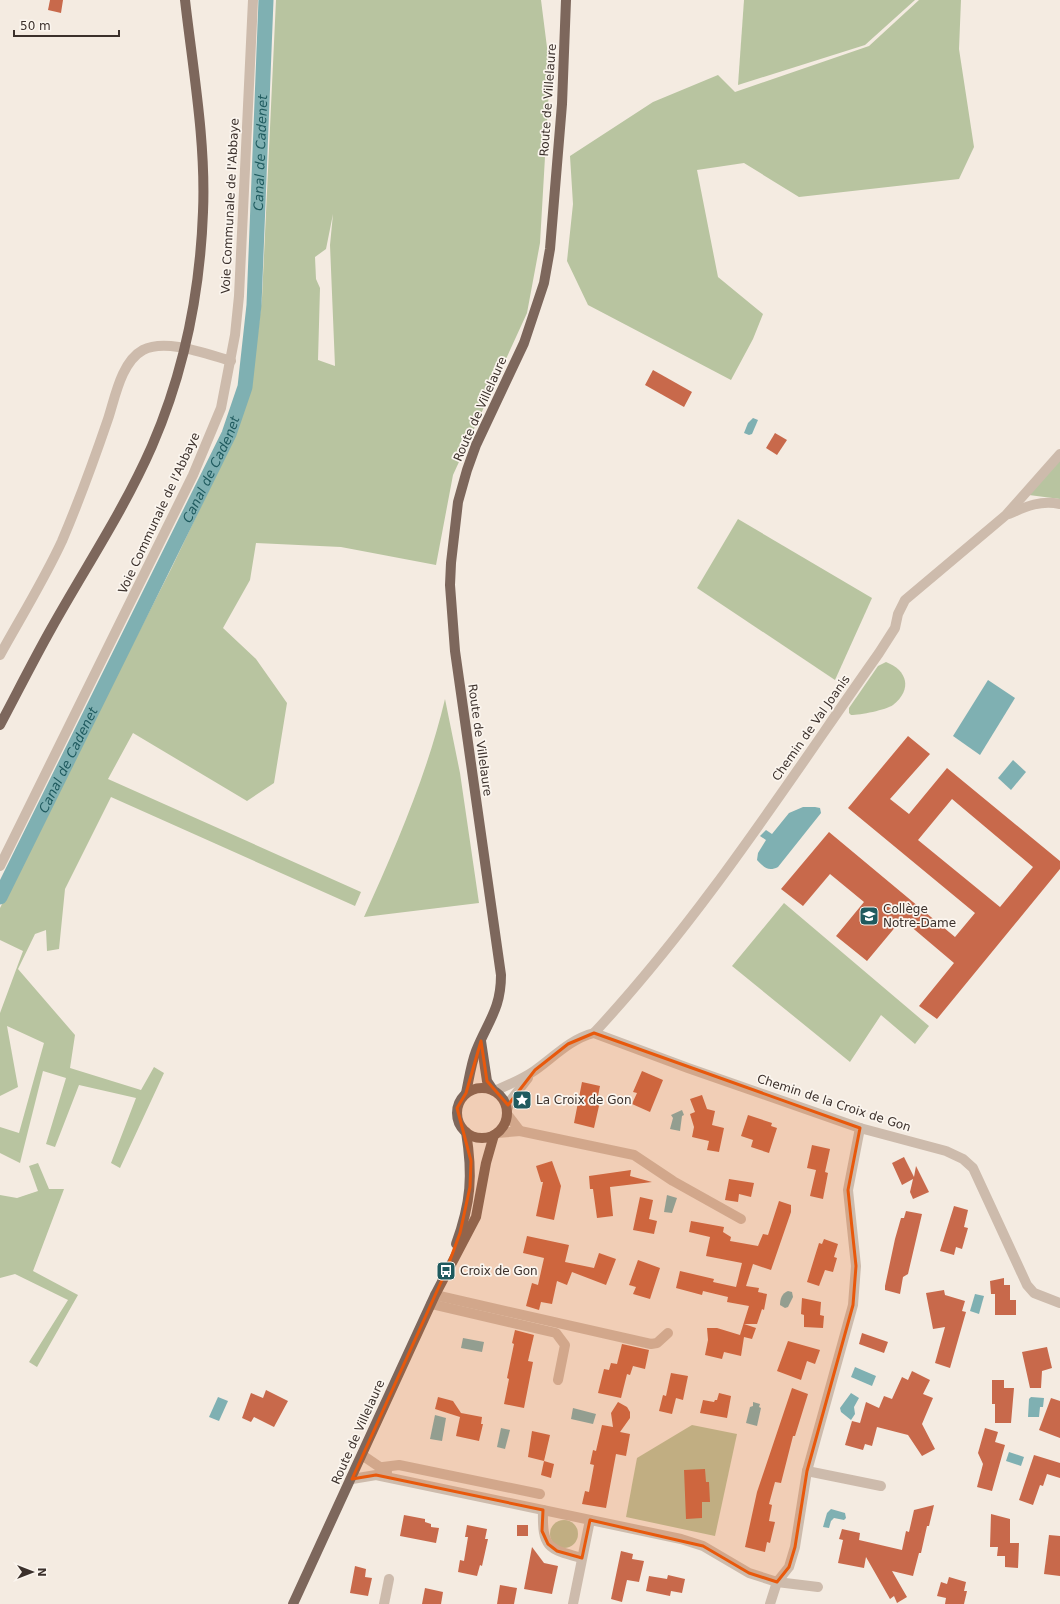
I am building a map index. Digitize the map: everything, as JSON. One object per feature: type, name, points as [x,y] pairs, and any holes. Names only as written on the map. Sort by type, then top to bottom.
[{"type":"main road","points":[[0,725],[51,629],[99,549],[136,481],[163,417],[184,349],[197,284],[203,210],[199,121],[185,0]]},
{"type":"main road","name":"Route de Villelaure","points":[[466,1093],[474,1059],[499,1002],[501,992],[501,975],[455,651],[450,585],[453,536],[458,502],[476,446],[524,342],[544,283],[550,249],[560,127],[566,0]]},
{"type":"main road","points":[[481,1041],[486,1076],[494,1090],[503,1099],[507,1112],[506,1122],[495,1134],[479,1138],[466,1132],[460,1126],[457,1117],[457,1108],[460,1100],[466,1093],[479,1088],[494,1090]]},
{"type":"main road","name":"Route de Villelaure","points":[[446,1271],[460,1233],[470,1187],[471,1160],[466,1132]]},
{"type":"main road","name":"Route de Villelaure","points":[[293,1604],[352,1479],[446,1271],[476,1217],[486,1163],[495,1134]]},
{"type":"street","name":"Voie Communale de l'Abbaye","points":[[0,866],[194,475],[221,408],[230,361],[239,296],[253,0]]},
{"type":"street","points":[[0,655],[61,542],[92,468],[118,389],[131,361],[142,351],[152,346],[165,345],[230,361]]},
{"type":"street","name":"Chemin de Val Joanis","points":[[594,1033],[664,952],[732,863],[879,653],[895,628],[898,614],[905,600],[1006,515],[1060,454]]},
{"type":"street","points":[[1006,515],[1038,502],[1060,504]]},
{"type":"street","points":[[494,1090],[515,1083],[568,1044],[580,1037],[594,1033]]},
{"type":"street","name":"Chemin de la Croix de Gon","points":[[594,1033],[688,1068],[860,1128],[946,1151],[963,1159],[973,1168],[1027,1285],[1034,1293],[1060,1303]]},
{"type":"street","points":[[520,1131],[507,1112],[511,1100],[534,1070]]},
{"type":"street","points":[[770,1604],[777,1582],[789,1567],[795,1547],[807,1471],[853,1305],[856,1266],[848,1190],[860,1128]]},
{"type":"street","points":[[495,1134],[520,1131],[634,1155],[673,1181],[741,1219]]},
{"type":"street","points":[[433,1299],[651,1344],[657,1343],[668,1333]]},
{"type":"street","points":[[433,1299],[556,1333],[565,1345],[558,1380]]},
{"type":"street","points":[[362,1455],[383,1467],[396,1480]]},
{"type":"street","points":[[383,1467],[399,1465],[540,1494]]},
{"type":"street","points":[[807,1471],[881,1486]]},
{"type":"street","points":[[352,1479],[376,1475],[681,1539],[703,1546],[749,1573],[777,1582],[818,1587]]},
{"type":"street","points":[[543,1510],[542,1531],[548,1544],[557,1551],[582,1558]]},
{"type":"street","points":[[573,1604],[590,1520]]},
{"type":"street","points":[[384,1604],[389,1579]]},
{"type":"highlighted area","points":[[594,1033],[860,1128],[848,1190],[856,1266],[853,1305],[807,1471],[795,1547],[789,1567],[777,1582],[749,1573],[703,1546],[590,1520],[582,1558],[557,1551],[548,1544],[542,1531],[543,1510],[376,1475],[352,1479],[446,1271],[460,1233],[470,1187],[471,1161],[457,1108],[466,1093],[481,1041],[487,1081],[508,1105],[535,1070],[568,1044]]},
{"type":"green space","points":[[276,0],[541,0],[550,71],[540,243],[527,313],[453,475],[436,565],[341,547],[256,543],[250,580],[223,628],[256,659],[287,703],[274,783],[247,801],[133,733],[108,779],[361,892],[355,906],[111,797],[65,889],[59,949],[47,951],[46,930],[35,934],[18,969],[75,1035],[70,1068],[141,1090],[154,1067],[164,1073],[120,1168],[111,1163],[136,1098],[79,1085],[55,1147],[46,1144],[66,1078],[43,1071],[20,1163],[0,1153],[0,1127],[19,1133],[44,1043],[7,1026],[18,1087],[0,1096],[0,1013],[23,951],[0,940],[0,908],[49,808],[171,569],[219,469],[242,416],[251,389],[262,298]],"holes":[[[333,214],[330,245],[335,366],[318,360],[320,288],[316,279],[315,257],[326,249]]]},
{"type":"green space","points":[[744,0],[915,0],[865,45],[738,85]]},
{"type":"green space","points":[[919,0],[961,0],[959,49],[974,147],[959,179],[799,197],[744,163],[697,170],[718,277],[763,314],[753,339],[731,380],[588,305],[567,261],[573,204],[570,156],[653,102],[718,75],[735,92],[869,46]]},
{"type":"green space","points":[[1060,460],[1060,499],[1029,495]]},
{"type":"green space","points":[[738,519],[872,598],[835,680],[697,588]]},
{"type":"green space","points":[[886,662],[893,665],[903,675],[905,686],[903,693],[890,707],[851,715],[849,713],[849,708],[878,666]]},
{"type":"green space","points":[[445,699],[460,773],[479,903],[364,917],[410,810],[438,727]]},
{"type":"green space","points":[[784,903],[929,1026],[915,1044],[881,1015],[850,1062],[732,966]]},
{"type":"green space","points":[[38,1163],[49,1189],[64,1189],[33,1271],[78,1295],[37,1367],[29,1362],[68,1300],[15,1274],[0,1278],[0,1195],[17,1198],[38,1191],[29,1166]]},
{"type":"green space","points":[[692,1425],[737,1434],[715,1536],[626,1517],[637,1458]]},
{"type":"green space","points":[[564,1520],[574,1524],[578,1534],[574,1544],[564,1548],[554,1544],[550,1534],[554,1524]]},
{"type":"water","points":[[753,418],[758,420],[752,434],[749,435],[744,433],[748,423]]},
{"type":"water","points":[[988,680],[1015,698],[980,755],[953,736]]},
{"type":"water","points":[[1013,760],[1026,772],[1011,790],[998,778]]},
{"type":"water","points":[[803,807],[820,808],[821,813],[778,867],[769,869],[764,867],[757,860],[758,853],[766,840],[760,836],[766,830],[772,834],[789,813]]},
{"type":"water","points":[[682,1110],[684,1115],[682,1116],[680,1131],[670,1129],[673,1118],[671,1115]]},
{"type":"water","points":[[667,1195],[677,1198],[672,1213],[664,1212]]},
{"type":"water","points":[[788,1291],[792,1292],[793,1297],[788,1307],[785,1308],[780,1305],[780,1301],[782,1296]]},
{"type":"water","points":[[975,1294],[984,1296],[979,1314],[970,1311]]},
{"type":"water","points":[[463,1338],[484,1342],[482,1352],[461,1348]]},
{"type":"water","points":[[855,1367],[876,1376],[872,1386],[851,1377]]},
{"type":"water","points":[[851,1393],[859,1398],[854,1407],[855,1414],[851,1420],[841,1412],[840,1408]]},
{"type":"water","points":[[218,1397],[228,1401],[219,1421],[209,1417]]},
{"type":"water","points":[[1031,1397],[1044,1398],[1043,1407],[1040,1407],[1039,1417],[1028,1417],[1029,1399]]},
{"type":"water","points":[[753,1402],[760,1404],[759,1407],[761,1408],[757,1426],[746,1423],[750,1407],[753,1406]]},
{"type":"water","points":[[573,1408],[596,1414],[593,1424],[571,1419]]},
{"type":"water","points":[[435,1415],[446,1418],[442,1441],[430,1439]]},
{"type":"water","points":[[501,1428],[510,1430],[505,1449],[497,1447]]},
{"type":"water","points":[[1009,1452],[1024,1457],[1021,1466],[1006,1461]]},
{"type":"water","points":[[831,1509],[845,1513],[846,1518],[844,1520],[834,1518],[831,1521],[829,1528],[823,1527],[827,1513]]},
{"type":"building","points":[[50,0],[63,0],[61,13],[48,10]]},
{"type":"building","points":[[653,370],[692,392],[684,407],[645,385]]},
{"type":"building","points":[[775,433],[787,440],[777,455],[766,448]]},
{"type":"building","points":[[908,736],[930,754],[890,799],[909,814],[947,768],[1060,861],[1060,869],[937,1019],[919,1006],[954,963],[902,919],[867,961],[836,936],[864,902],[830,874],[803,906],[781,889],[829,832],[955,937],[975,913],[848,808]],"holes":[[[952,799],[1033,867],[1000,907],[918,840]]]},
{"type":"building","points":[[642,1071],[663,1080],[650,1112],[632,1104],[637,1093],[633,1092]]},
{"type":"building","points":[[582,1082],[600,1086],[598,1096],[601,1097],[594,1128],[574,1123]]},
{"type":"building","points":[[702,1095],[707,1109],[715,1111],[712,1125],[724,1128],[719,1152],[707,1150],[709,1141],[692,1137],[694,1127],[690,1114],[695,1112],[690,1099]]},
{"type":"building","points":[[748,1115],[772,1123],[771,1126],[777,1128],[769,1153],[751,1147],[753,1140],[741,1136]]},
{"type":"building","points":[[812,1145],[830,1149],[825,1172],[828,1173],[823,1199],[810,1196],[816,1170],[807,1168]]},
{"type":"building","points":[[904,1157],[914,1177],[916,1166],[929,1192],[913,1199],[910,1192],[913,1179],[902,1185],[892,1163]]},
{"type":"building","points":[[552,1161],[561,1186],[554,1220],[536,1216],[543,1182],[541,1182],[536,1166]]},
{"type":"building","points":[[631,1170],[630,1176],[652,1182],[610,1187],[613,1216],[597,1218],[593,1189],[590,1189],[589,1176]]},
{"type":"building","points":[[729,1179],[754,1183],[751,1197],[739,1194],[738,1202],[725,1200]]},
{"type":"building","points":[[640,1197],[653,1200],[649,1219],[657,1221],[654,1234],[633,1230]]},
{"type":"building","points":[[779,1201],[791,1205],[791,1212],[771,1270],[753,1264],[746,1286],[759,1288],[758,1292],[767,1294],[764,1310],[762,1309],[757,1324],[744,1324],[756,1328],[752,1339],[744,1337],[741,1356],[724,1352],[722,1359],[705,1355],[708,1340],[707,1328],[717,1328],[740,1335],[749,1306],[727,1302],[728,1297],[703,1291],[702,1295],[676,1288],[680,1271],[714,1279],[713,1282],[736,1287],[742,1263],[706,1256],[710,1237],[689,1232],[691,1221],[724,1227],[723,1232],[731,1237],[730,1241],[758,1246],[763,1234],[768,1235]]},
{"type":"building","points":[[954,1206],[968,1210],[964,1227],[968,1228],[962,1249],[956,1247],[954,1255],[940,1251]]},
{"type":"building","points":[[906,1211],[922,1214],[908,1274],[903,1277],[900,1294],[885,1290],[885,1286],[895,1239],[901,1218],[904,1218]]},
{"type":"building","points":[[527,1236],[569,1245],[565,1262],[594,1268],[599,1253],[616,1259],[606,1285],[572,1272],[567,1285],[557,1281],[552,1304],[541,1302],[539,1310],[526,1306],[532,1283],[538,1285],[544,1258],[523,1253]]},
{"type":"building","points":[[824,1239],[838,1244],[834,1257],[837,1258],[833,1272],[825,1270],[819,1286],[807,1282],[819,1243],[822,1244]]},
{"type":"building","points":[[638,1260],[660,1268],[650,1299],[633,1294],[636,1287],[629,1285]]},
{"type":"building","points":[[1004,1278],[1004,1285],[1010,1285],[1010,1300],[1016,1300],[1016,1315],[995,1315],[995,1294],[991,1294],[990,1281]]},
{"type":"building","points":[[944,1290],[945,1295],[965,1301],[962,1311],[966,1312],[950,1368],[935,1363],[945,1327],[933,1329],[926,1293]]},
{"type":"building","points":[[802,1298],[821,1302],[820,1315],[824,1316],[823,1328],[804,1327],[804,1315],[801,1314]]},
{"type":"building","points":[[515,1330],[534,1335],[528,1361],[533,1362],[524,1408],[504,1404],[509,1379],[507,1378],[514,1344],[512,1343]]},
{"type":"building","points":[[862,1333],[888,1342],[884,1353],[859,1344]]},
{"type":"building","points":[[788,1341],[820,1350],[815,1364],[807,1361],[801,1380],[777,1371]]},
{"type":"building","points":[[622,1344],[649,1350],[645,1369],[633,1366],[630,1375],[627,1374],[621,1398],[598,1393],[604,1369],[609,1370],[611,1363],[617,1364]]},
{"type":"building","points":[[1047,1347],[1052,1368],[1042,1371],[1041,1388],[1030,1388],[1022,1352]]},
{"type":"building","points":[[912,1371],[930,1380],[923,1394],[933,1398],[922,1424],[935,1449],[922,1456],[908,1435],[877,1427],[872,1446],[865,1444],[863,1450],[845,1445],[852,1421],[860,1423],[866,1402],[879,1408],[884,1396],[892,1399],[902,1377],[908,1380]]},
{"type":"building","points":[[671,1373],[688,1376],[683,1400],[676,1398],[672,1414],[659,1411],[663,1395],[666,1396]]},
{"type":"building","points":[[992,1380],[1004,1380],[1004,1388],[1014,1388],[1011,1423],[995,1423],[995,1404],[992,1404]]},
{"type":"building","points":[[792,1388],[808,1394],[795,1436],[793,1436],[781,1483],[775,1482],[769,1504],[772,1505],[769,1521],[775,1522],[770,1543],[767,1542],[765,1552],[745,1547],[757,1492]]},
{"type":"building","points":[[266,1390],[288,1401],[274,1427],[254,1417],[251,1422],[242,1418],[251,1393],[263,1398]]},
{"type":"building","points":[[719,1393],[731,1396],[727,1418],[700,1413],[703,1400],[714,1402],[717,1400]]},
{"type":"building","points":[[438,1397],[453,1401],[461,1413],[482,1417],[481,1424],[483,1424],[479,1441],[456,1436],[460,1417],[435,1409]]},
{"type":"building","points":[[1051,1398],[1060,1401],[1060,1438],[1039,1430]]},
{"type":"building","points":[[618,1402],[627,1407],[630,1412],[630,1418],[620,1432],[630,1434],[626,1456],[616,1454],[606,1508],[582,1504],[585,1491],[589,1492],[594,1465],[590,1464],[593,1450],[596,1451],[602,1425],[613,1427],[611,1413]]},
{"type":"building","points":[[985,1428],[998,1432],[995,1442],[1005,1445],[992,1491],[977,1487],[983,1464],[978,1453]]},
{"type":"building","points":[[532,1431],[550,1435],[544,1461],[528,1457]]},
{"type":"building","points":[[1034,1455],[1060,1463],[1060,1478],[1047,1474],[1043,1486],[1040,1485],[1033,1505],[1019,1500]]},
{"type":"building","points":[[544,1461],[554,1464],[551,1478],[541,1475]]},
{"type":"building","points":[[705,1469],[706,1482],[709,1482],[710,1502],[702,1502],[702,1518],[686,1519],[684,1470]]},
{"type":"building","points":[[934,1505],[913,1576],[892,1571],[907,1597],[897,1603],[894,1596],[890,1599],[866,1557],[864,1568],[838,1563],[843,1540],[839,1539],[842,1529],[860,1533],[859,1540],[902,1550],[906,1531],[909,1532],[914,1510]]},
{"type":"building","points":[[991,1514],[1010,1519],[1010,1543],[1019,1543],[1018,1568],[1005,1567],[1005,1556],[997,1556],[998,1547],[990,1547]]},
{"type":"building","points":[[404,1515],[425,1519],[425,1522],[431,1524],[431,1527],[439,1528],[436,1543],[400,1536]]},
{"type":"building","points":[[467,1525],[487,1529],[485,1539],[488,1539],[482,1566],[480,1565],[477,1576],[458,1572],[460,1560],[464,1561],[468,1537],[465,1537]]},
{"type":"building","points":[[517,1525],[528,1525],[528,1536],[517,1536]]},
{"type":"building","points":[[1049,1535],[1060,1536],[1060,1576],[1044,1574]]},
{"type":"building","points":[[532,1547],[544,1563],[558,1566],[552,1594],[524,1589]]},
{"type":"building","points":[[621,1551],[633,1554],[632,1559],[644,1561],[639,1582],[627,1580],[622,1602],[611,1599]]},
{"type":"building","points":[[355,1566],[366,1569],[365,1577],[372,1578],[368,1596],[350,1593]]},
{"type":"building","points":[[668,1575],[685,1579],[682,1593],[671,1591],[670,1596],[646,1591],[649,1576],[667,1579]]},
{"type":"building","points":[[949,1577],[966,1582],[964,1591],[967,1591],[964,1604],[945,1604],[946,1598],[937,1596],[941,1582],[947,1584]]},
{"type":"building","points":[[500,1585],[517,1588],[514,1604],[497,1604]]},
{"type":"building","points":[[425,1588],[443,1592],[441,1604],[422,1604]]},
{"type":"waterway","name":"Canal de Cadenet","points":[[0,897],[229,434],[245,387],[254,305],[266,0]]},
{"type":"place","name":"Collège Notre-Dame","points":[[869,916]]},
{"type":"place","name":"La Croix de Gon","points":[[522,1100]]},
{"type":"place","name":"Croix de Gon","points":[[446,1271]]}]
